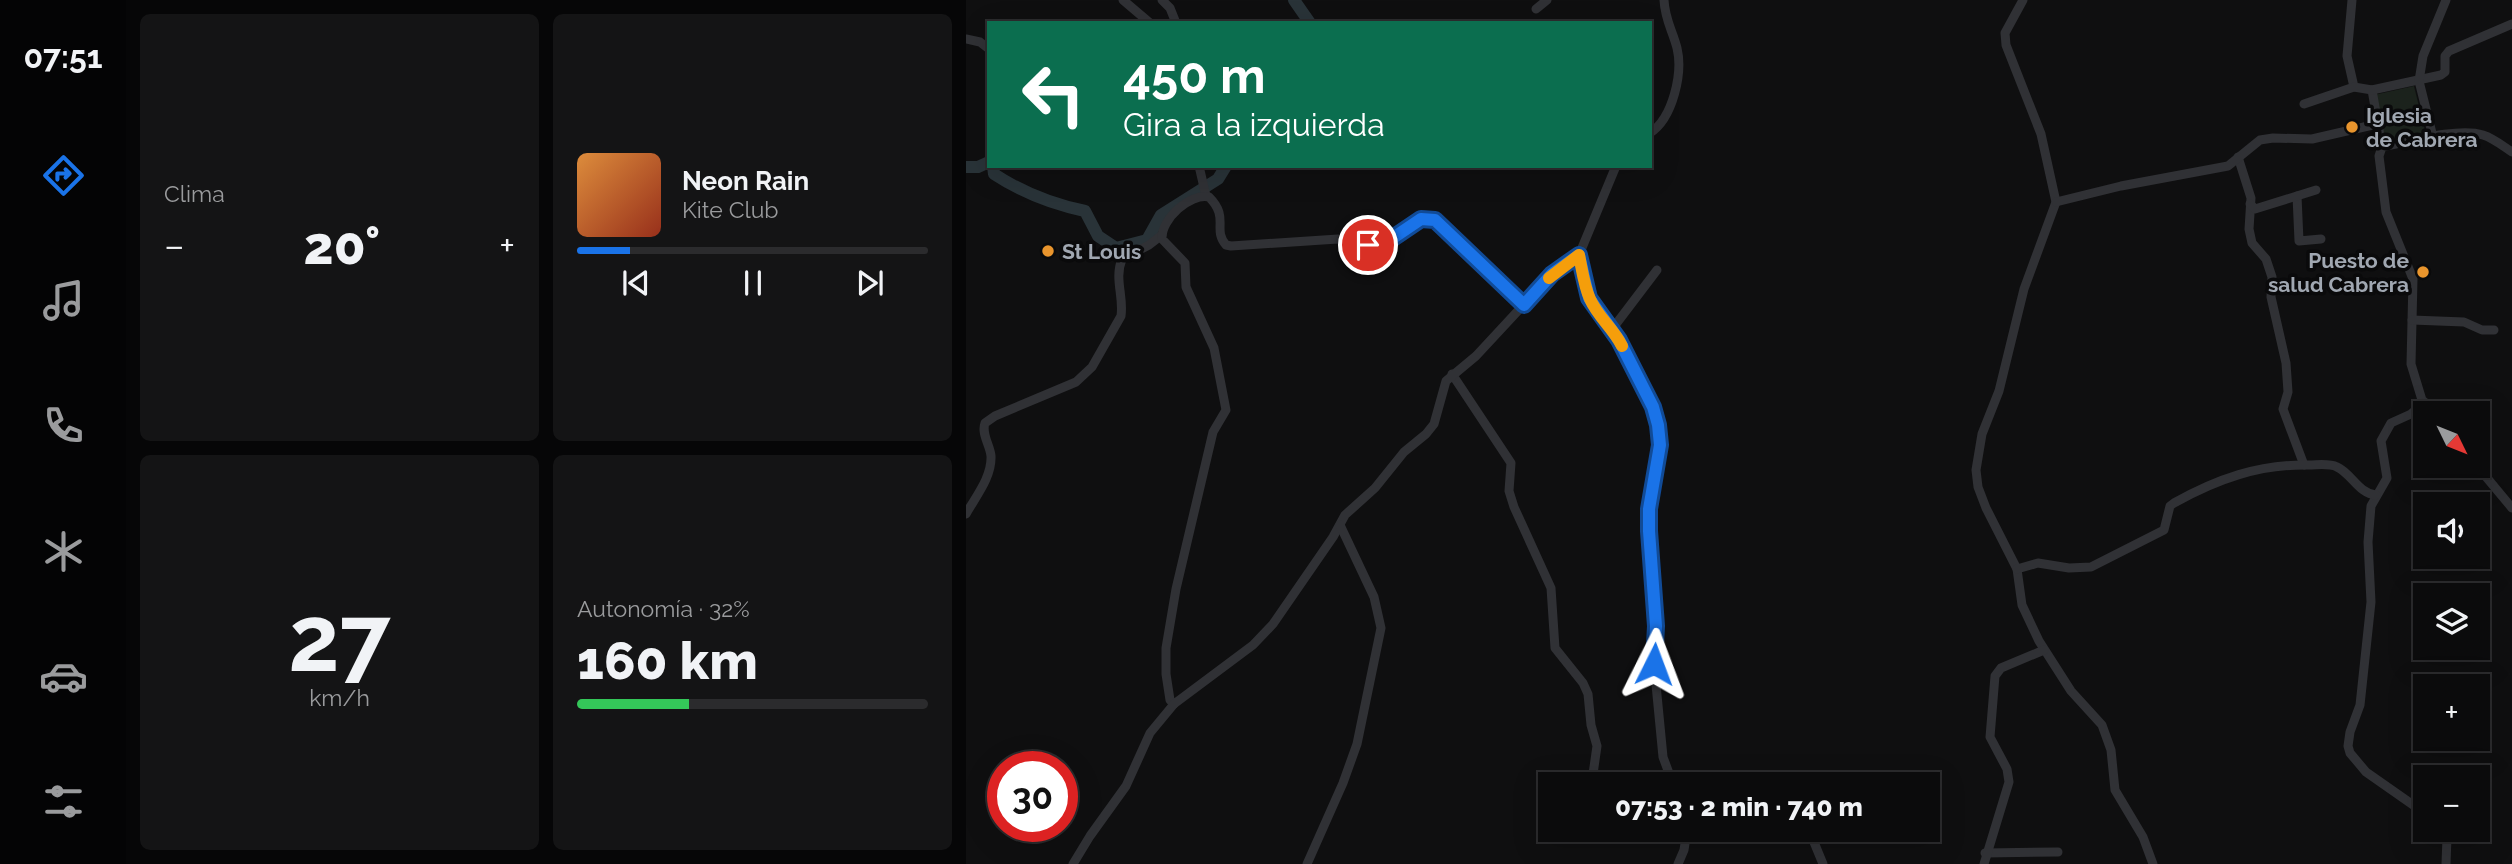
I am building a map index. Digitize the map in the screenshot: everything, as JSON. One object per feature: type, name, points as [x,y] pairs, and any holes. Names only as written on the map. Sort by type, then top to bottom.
[{"type":"street","points":[[1122,0],[1148,21]]},
{"type":"street","points":[[1162,0],[1170,8],[1175,21]]},
{"type":"street","points":[[1535,9],[1546,0]]},
{"type":"street","points":[[1652,131],[1665,120],[1677,75],[1676,46],[1665,17],[1664,0]]},
{"type":"street","points":[[2023,0],[2005,33],[2006,45],[2042,134],[2056,202],[2024,289],[1999,391],[1978,448],[1976,470],[1986,509],[2017,569],[2022,605],[2044,650],[2071,691],[2102,725],[2111,750],[2115,790],[2143,837],[2153,864]]},
{"type":"street","points":[[2352,0],[2347,56],[2354,87]]},
{"type":"street","points":[[2433,137],[2419,81],[2423,55],[2446,0]]},
{"type":"street","points":[[2304,104],[2354,87],[2372,90],[2419,81],[2445,72],[2445,56],[2449,51],[2512,24]]},
{"type":"street","points":[[966,39],[980,42],[987,47]]},
{"type":"street","points":[[2372,90],[2382,148],[2379,156],[2386,212],[2413,279],[2410,364],[2423,401]]},
{"type":"street","points":[[2056,202],[2121,186],[2228,166],[2260,140],[2312,139],[2377,124]]},
{"type":"street","points":[[2382,148],[2433,137],[2473,134],[2483,135],[2512,152]]},
{"type":"street","points":[[2503,146],[2512,139]]},
{"type":"street","points":[[2238,158],[2250,204],[2249,229],[2252,243],[2266,259],[2273,277],[2271,297],[2286,363],[2288,392],[2283,409],[2304,465]]},
{"type":"street","points":[[1199,168],[1204,189],[1220,209],[1220,236],[1226,245],[1338,239],[1379,245],[1421,219],[1435,220],[1524,305]]},
{"type":"street","points":[[1073,864],[1126,786],[1150,733],[1174,704],[1253,645],[1273,624],[1353,505],[1375,488],[1404,452],[1434,424],[1442,391],[1452,374],[1476,356],[1552,274],[1579,255],[1615,168]]},
{"type":"street","points":[[966,514],[988,477],[991,466],[989,445],[983,431],[985,423],[995,416],[1076,382],[1087,374],[1121,316],[1123,307],[1117,281],[1122,260],[1162,235],[1172,214],[1204,189]]},
{"type":"street","points":[[2250,204],[2255,209],[2316,190]]},
{"type":"street","points":[[2297,196],[2299,241],[2321,239]]},
{"type":"street","points":[[1162,235],[1185,263],[1186,288],[1214,348],[1226,402],[1226,410],[1213,432],[1207,455],[1168,636],[1166,674],[1170,700],[1174,704]]},
{"type":"street","points":[[1579,255],[1589,298],[1599,315],[1613,328],[1653,407],[1658,425],[1660,445],[1649,509],[1649,531],[1656,626],[1654,664],[1663,757],[1669,772]]},
{"type":"street","points":[[1613,328],[1657,270]]},
{"type":"street","points":[[2412,320],[2464,322],[2482,330],[2494,330]]},
{"type":"street","points":[[1452,374],[1511,463],[1509,491],[1514,507],[1551,588],[1555,648],[1583,683],[1588,694],[1591,725],[1597,746],[1593,772]]},
{"type":"street","points":[[2413,413],[2391,423],[2381,442],[2387,478],[2371,506],[2368,542],[2371,592],[2361,694],[2348,746],[2350,753],[2366,772],[2413,805]]},
{"type":"street","points":[[2017,569],[2039,563],[2068,568],[2091,567],[2164,530],[2170,506],[2211,483],[2239,473],[2304,465],[2337,467],[2366,493],[2376,495]]},
{"type":"street","points":[[2487,478],[2512,508]]},
{"type":"street","points":[[1307,864],[1357,744],[1381,628],[1374,597],[1340,525]]},
{"type":"street","points":[[1984,864],[1985,853],[2010,782],[2007,769],[1990,737],[1996,676],[2001,668],[2044,650]]},
{"type":"street","points":[[1678,864],[1685,842]]},
{"type":"street","points":[[1814,842],[1823,864]]},
{"type":"street","points":[[2446,842],[2446,864]]},
{"type":"street","points":[[1985,853],[2058,852]]},
{"type":"shaded area","points":[[2414,86],[2426,135],[2384,144],[2374,95]]},
{"type":"waterway","points":[[1294,0],[1309,21]]},
{"type":"waterway","points":[[966,167],[978,167],[987,163]]},
{"type":"waterway","points":[[993,168],[994,174],[1027,192],[1085,211],[1098,236],[1116,248],[1147,240],[1161,215],[1218,179],[1225,168]]},
{"type":"slow traffic","points":[[1549,278],[1579,255],[1589,298],[1599,315],[1613,328],[1622,346]]},
{"type":"place","name":"Iglesia de Cabrera","points":[[2352,127]]},
{"type":"place","name":"St Louis","points":[[1048,251]]},
{"type":"place","name":"Puesto de salud Cabrera","points":[[2423,272]]},
{"type":"route","points":[[1368,245],[1387,242],[1421,219],[1435,220],[1524,305],[1552,274],[1579,255],[1589,298],[1599,315],[1613,328],[1653,407],[1658,425],[1660,445],[1649,509],[1649,553],[1655,593],[1654,664]]}]
